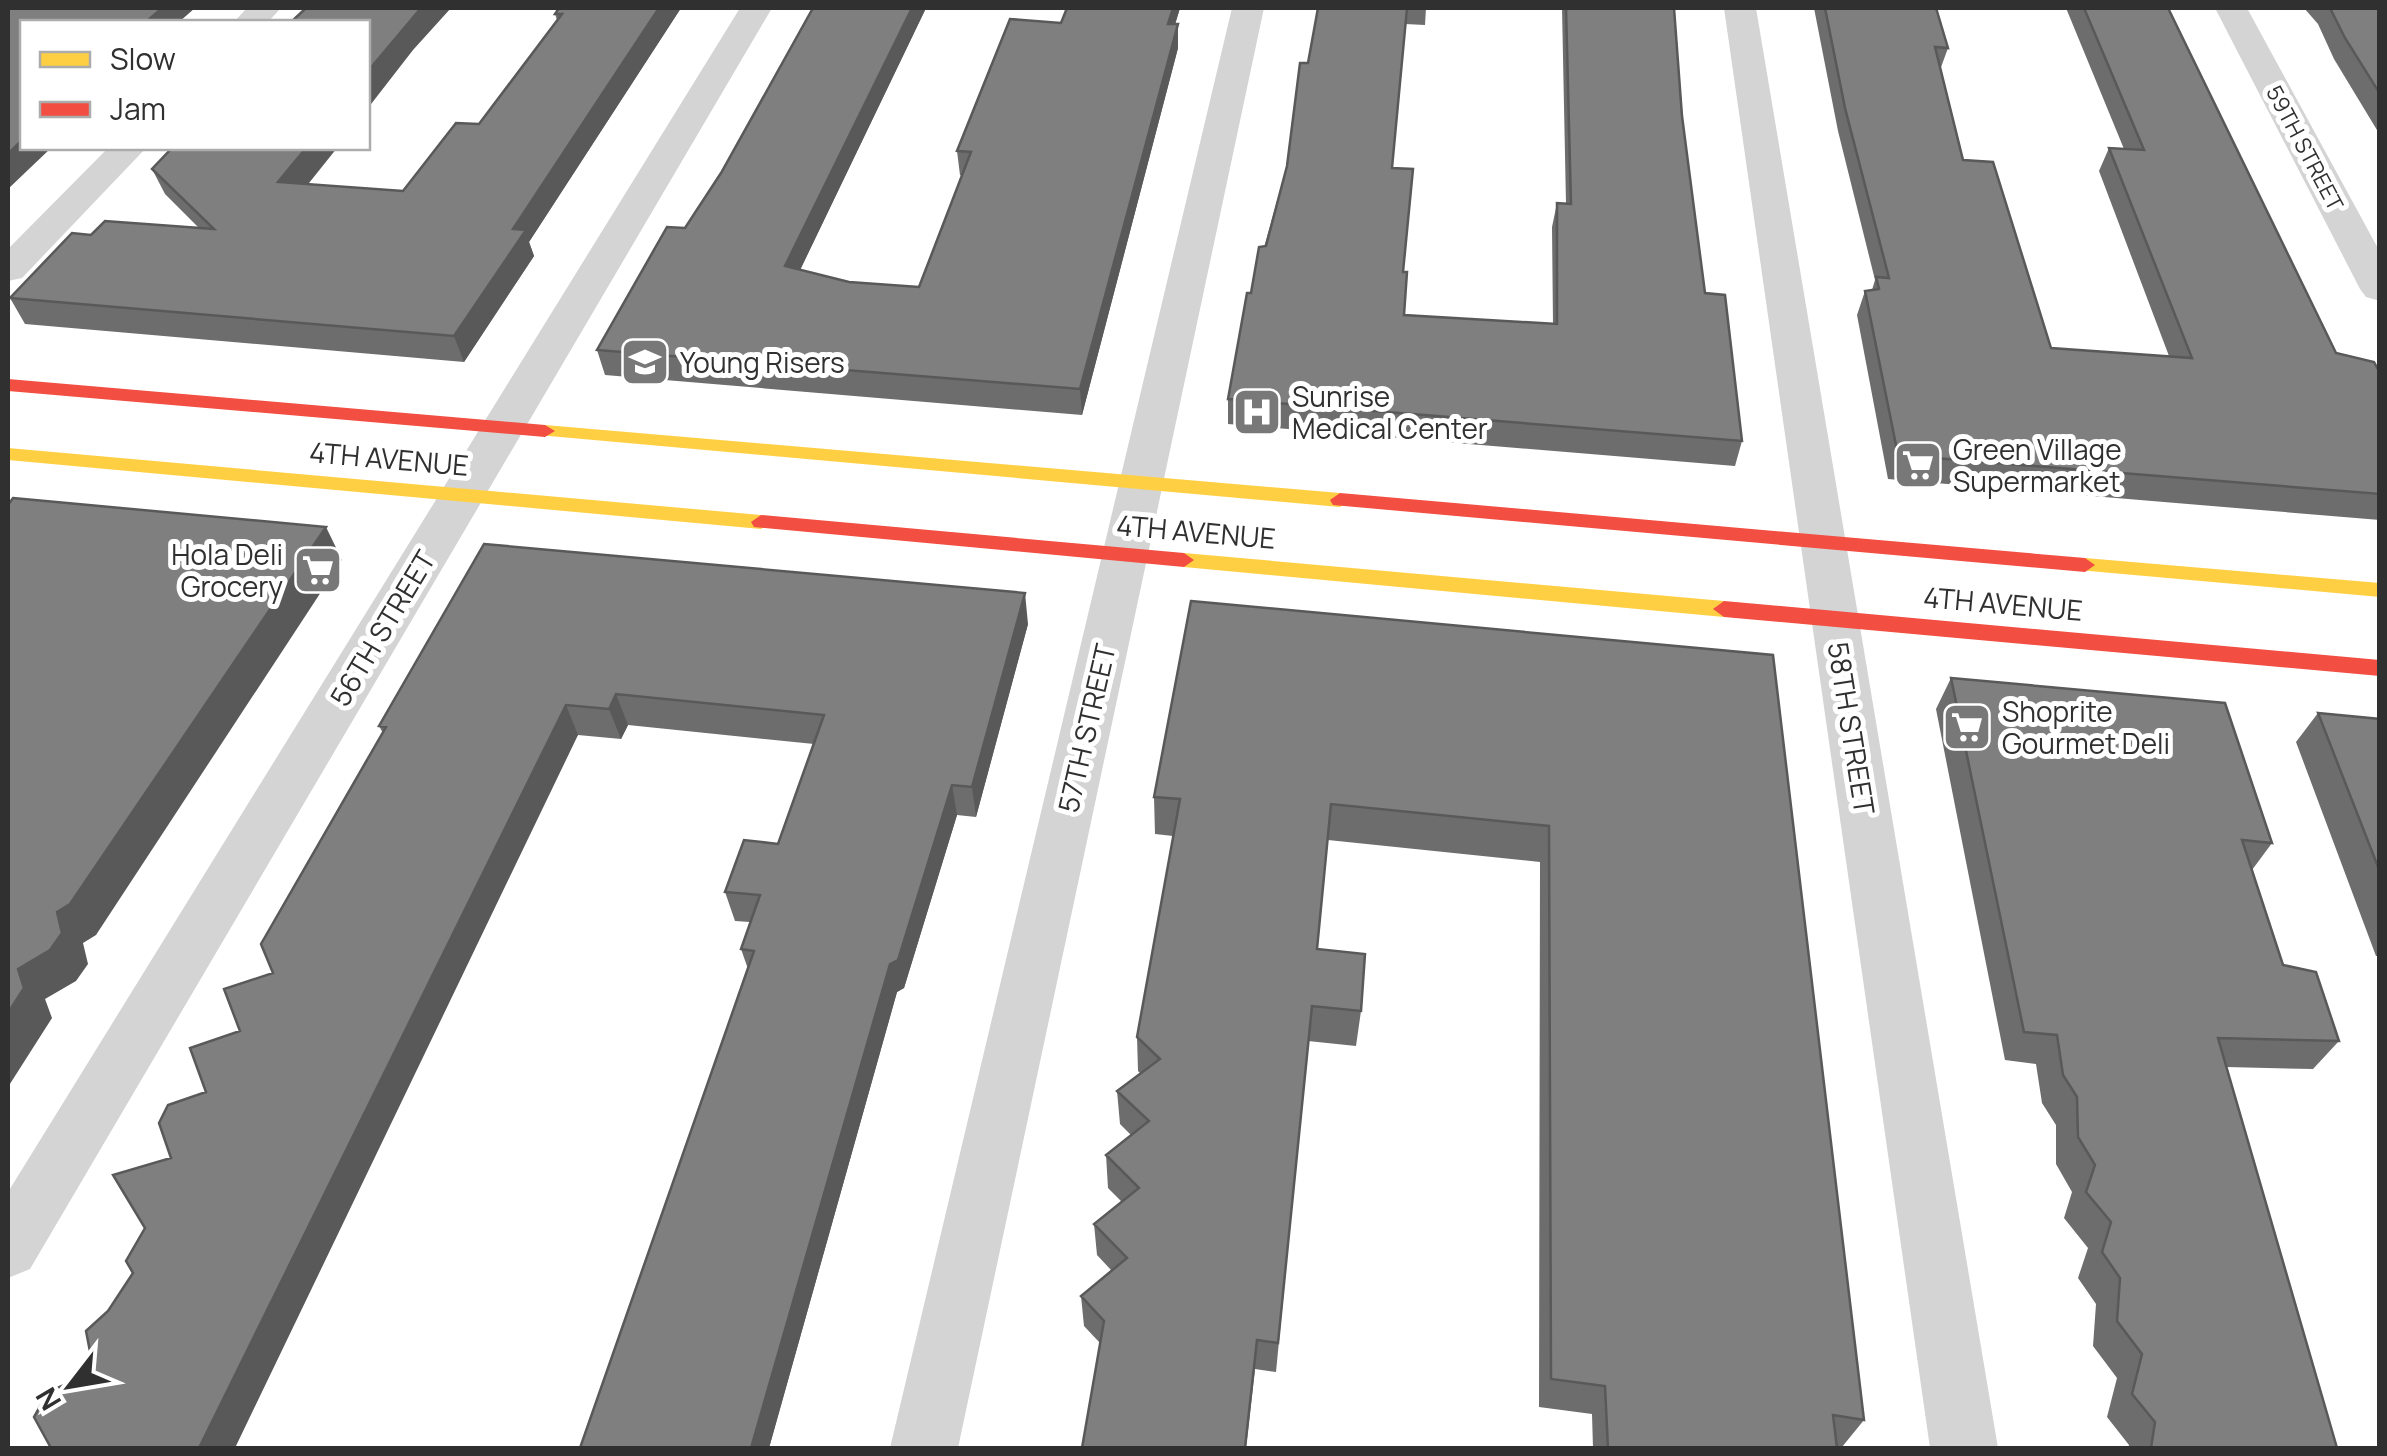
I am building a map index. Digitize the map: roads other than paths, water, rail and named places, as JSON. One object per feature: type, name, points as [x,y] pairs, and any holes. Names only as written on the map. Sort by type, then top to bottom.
[{"type":"main road","name":"4TH AVENUE","points":[[8,385],[2380,590]]},
{"type":"main road","name":"4TH AVENUE","points":[[8,454],[2380,668]]},
{"type":"street","name":"56TH STREET","points":[[8,1248],[756,8]]},
{"type":"street","name":"57TH STREET","points":[[924,1448],[1248,8]]},
{"type":"street","name":"58TH STREET","points":[[1740,8],[1964,1448]]},
{"type":"street","name":"59TH STREET","points":[[2231,8],[2380,289]]},
{"type":"street","points":[[8,270],[126,150]]},
{"type":"place","name":"Young Risers","points":[[645,362]]},
{"type":"place","name":"Sunrise Medical Center","points":[[1257,412]]},
{"type":"place","name":"Green Village Supermarket","points":[[1918,465]]},
{"type":"place","name":"Hola Deli Grocery","points":[[318,570]]},
{"type":"place","name":"Shoprite Gourmet Deli","points":[[1967,727]]}]
